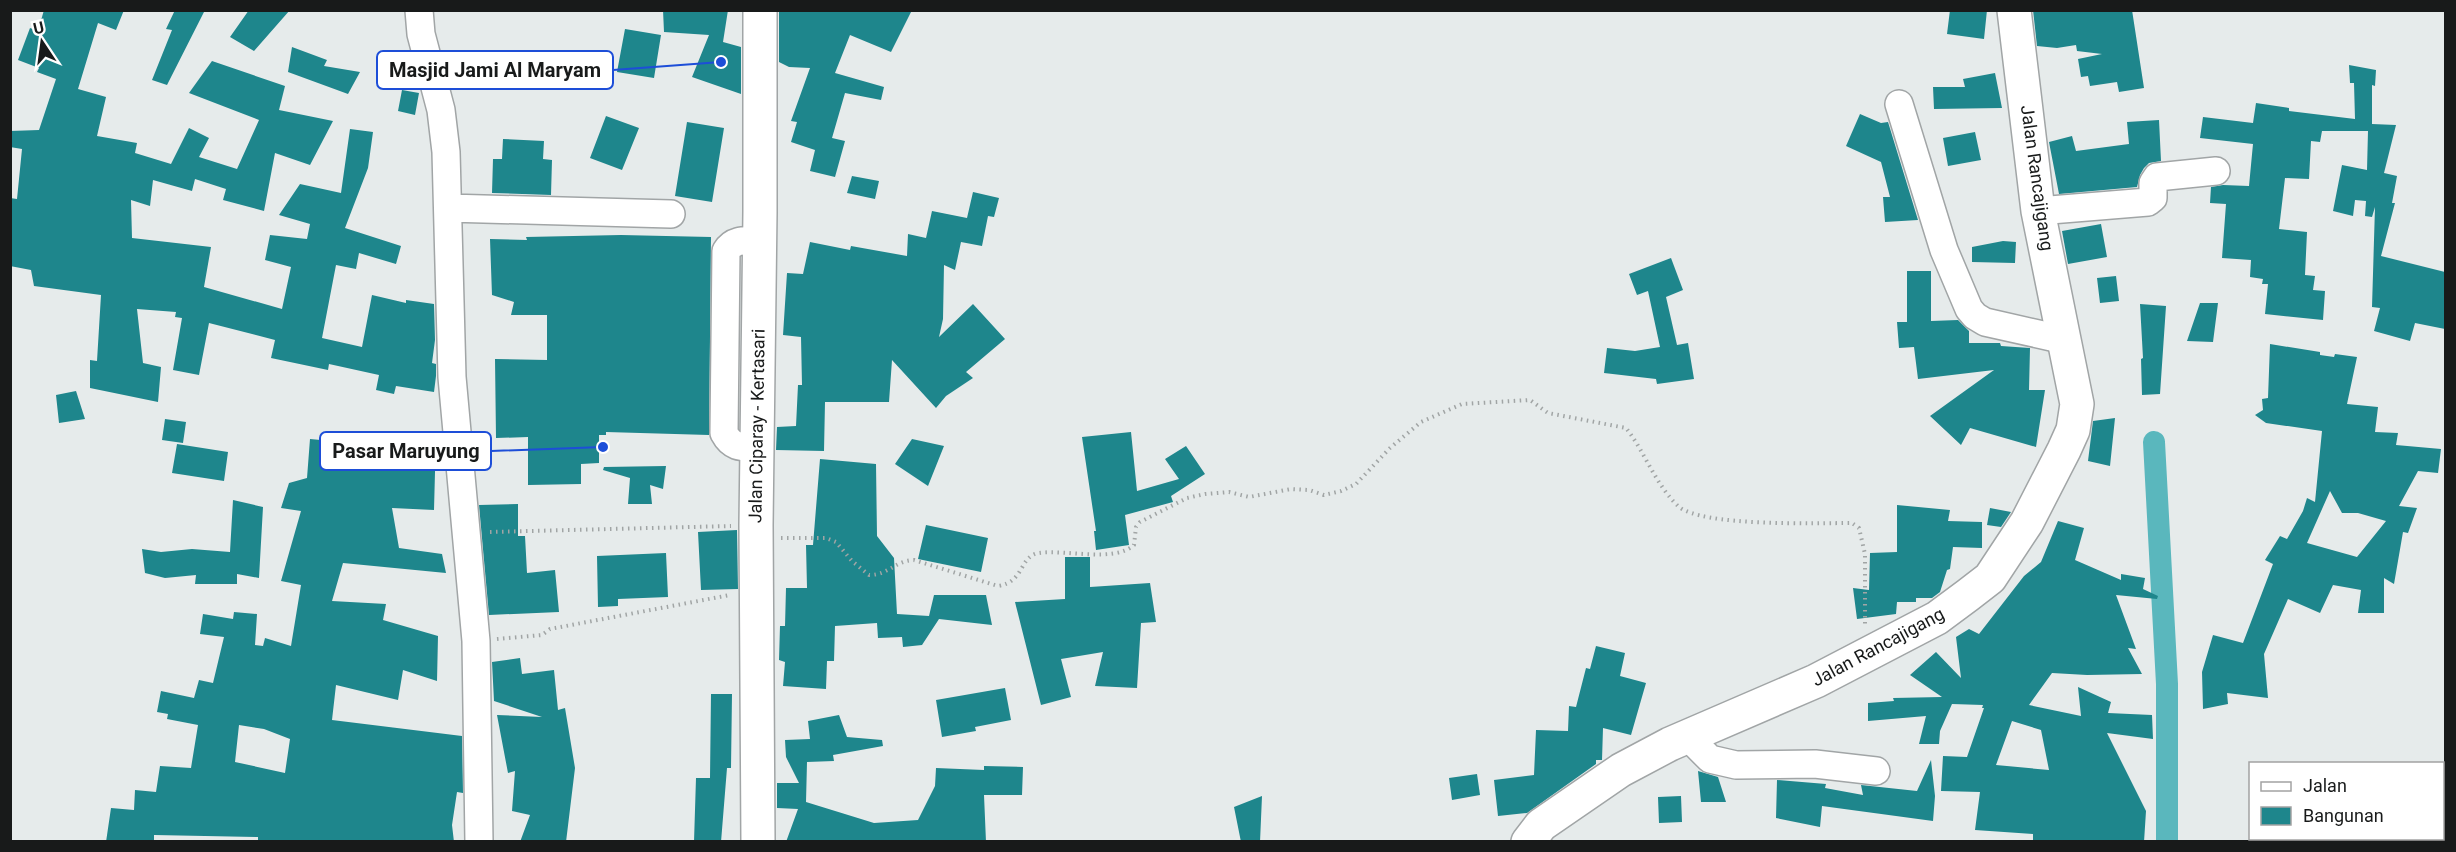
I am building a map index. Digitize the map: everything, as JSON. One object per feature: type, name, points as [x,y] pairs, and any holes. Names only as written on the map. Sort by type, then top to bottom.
[{"type":"main road","name":"Jalan Ciparay - Kertasari","points":[[758,842],[756,532],[760,10]]},
{"type":"main road","name":"Jalan Rancajigang","points":[[1528,842],[1541,825],[1606,779],[1691,734],[1816,681],[1936,618],[1990,578],[2027,522],[2073,430],[2077,404],[2038,211],[2014,10]]},
{"type":"street","points":[[419,10],[421,34],[441,110],[446,152],[452,377],[476,641],[479,842]]},
{"type":"street","points":[[1899,104],[1944,250],[1969,309],[1985,322],[2065,340]]},
{"type":"street","points":[[2038,211],[2148,202],[2153,198],[2153,183],[2157,177],[2216,171]]},
{"type":"street","points":[[448,208],[671,214]]},
{"type":"street","points":[[1691,734],[1698,747],[1710,759],[1736,765],[1815,764],[1876,771]]},
{"type":"path","points":[[465,533],[682,529],[826,538],[836,542],[856,566],[869,575],[887,572],[902,561],[914,560],[998,586],[1009,584],[1016,578],[1027,559],[1036,553],[1059,552],[1090,555],[1128,550],[1134,545],[1136,526],[1140,522],[1187,498],[1229,492],[1249,497],[1291,489],[1309,490],[1324,495],[1341,491],[1356,484],[1390,448],[1420,422],[1462,404],[1530,400],[1541,410],[1557,416],[1626,428],[1662,487],[1679,507],[1699,514],[1735,521],[1852,523],[1859,528],[1865,554],[1866,656]]},
{"type":"path","points":[[476,641],[542,635],[550,629],[626,613],[756,593]]},
{"type":"building","points":[[44,10],[124,10],[116,30],[98,23],[78,89],[106,97],[97,136],[137,143],[135,153],[171,164],[189,128],[209,138],[199,157],[237,169],[259,120],[189,93],[212,61],[285,86],[279,110],[333,121],[310,165],[275,153],[264,211],[223,200],[226,189],[195,179],[192,191],[153,180],[150,206],[131,200],[132,238],[211,247],[204,287],[282,309],[291,267],[265,260],[270,235],[307,239],[310,224],[279,215],[300,184],[341,193],[350,129],[373,132],[368,168],[345,228],[401,246],[396,264],[359,253],[356,269],[336,265],[322,338],[362,347],[372,295],[406,303],[406,300],[434,304],[435,340],[432,363],[436,364],[436,376],[434,392],[396,386],[394,394],[376,390],[379,375],[329,364],[328,370],[271,358],[275,340],[209,323],[199,375],[173,370],[182,318],[175,317],[176,312],[137,309],[143,363],[161,367],[158,402],[90,388],[90,360],[97,361],[101,295],[34,286],[31,270],[10,266],[10,198],[17,199],[22,149],[10,147],[10,131],[39,130],[56,79],[37,72],[39,68],[18,60],[30,28],[38,31]]},
{"type":"building","points":[[175,10],[205,10],[167,85],[152,80],[172,30],[166,29]]},
{"type":"building","points":[[249,10],[290,10],[254,51],[230,37]]},
{"type":"building","points":[[663,10],[728,10],[723,42],[741,47],[741,94],[692,77],[709,35],[664,32]]},
{"type":"building","points":[[779,10],[912,10],[891,52],[850,35],[835,73],[884,87],[881,100],[845,93],[832,138],[845,141],[835,177],[810,171],[815,150],[791,142],[797,122],[791,121],[810,68],[789,67],[779,62]]},
{"type":"building","points":[[1950,10],[1987,10],[1984,39],[1947,34]]},
{"type":"building","points":[[2033,10],[2132,10],[2144,88],[2119,92],[2117,82],[2090,86],[2088,76],[2081,77],[2078,59],[2102,54],[2077,51],[2076,45],[2057,48],[2037,46]]},
{"type":"building","points":[[625,29],[661,35],[654,78],[617,72]]},
{"type":"building","points":[[292,47],[327,60],[324,66],[360,72],[348,94],[288,72]]},
{"type":"building","points":[[2349,65],[2376,70],[2375,86],[2372,85],[2372,124],[2396,125],[2384,173],[2397,176],[2392,203],[2395,203],[2381,256],[2445,272],[2445,329],[2415,323],[2410,341],[2374,331],[2380,308],[2372,307],[2375,207],[2372,217],[2365,216],[2366,201],[2355,200],[2353,216],[2333,211],[2342,165],[2367,170],[2368,131],[2322,131],[2320,142],[2311,141],[2309,179],[2285,178],[2279,229],[2307,232],[2305,275],[2315,276],[2313,290],[2325,291],[2323,320],[2265,314],[2268,284],[2262,284],[2263,279],[2250,277],[2251,260],[2222,258],[2226,204],[2210,203],[2211,187],[2249,186],[2253,144],[2200,138],[2203,117],[2253,123],[2256,103],[2289,108],[2289,111],[2355,119],[2354,83],[2350,83]]},
{"type":"building","points":[[1995,73],[2002,108],[1934,109],[1933,87],[1965,87],[1963,79]]},
{"type":"building","points":[[402,90],[419,93],[415,115],[398,111]]},
{"type":"building","points":[[1860,114],[1881,123],[1888,122],[1918,220],[1885,222],[1883,197],[1890,197],[1881,162],[1846,146]]},
{"type":"building","points":[[606,116],[639,128],[622,170],[590,158]]},
{"type":"building","points":[[2159,120],[2161,161],[2149,163],[2144,168],[2137,187],[2059,194],[2049,142],[2072,136],[2076,151],[2129,144],[2127,122]]},
{"type":"building","points":[[687,122],[724,128],[712,202],[675,196]]},
{"type":"building","points":[[1975,132],[1981,160],[1948,166],[1943,138]]},
{"type":"building","points":[[503,139],[544,141],[543,159],[552,160],[551,195],[492,193],[493,159],[502,159]]},
{"type":"building","points":[[852,176],[879,181],[875,199],[847,193]]},
{"type":"building","points":[[973,192],[999,198],[994,217],[988,216],[982,246],[961,242],[955,270],[944,265],[943,319],[939,337],[973,304],[1005,339],[966,372],[973,378],[946,396],[936,408],[892,360],[889,402],[825,402],[824,451],[776,450],[777,427],[796,426],[798,385],[802,385],[801,337],[783,335],[787,273],[803,274],[810,242],[850,250],[851,246],[907,256],[908,234],[926,238],[932,211],[967,218]]},
{"type":"building","points":[[2101,224],[2107,257],[2068,264],[2062,231]]},
{"type":"building","points":[[621,235],[711,237],[709,435],[606,432],[606,435],[599,435],[599,463],[581,464],[581,484],[528,485],[528,437],[496,438],[495,359],[547,360],[547,315],[511,315],[514,302],[492,295],[490,239],[527,240],[526,237]]},
{"type":"building","points":[[2003,241],[2016,242],[2015,263],[1972,262],[1972,247]]},
{"type":"building","points":[[1671,258],[1683,290],[1666,297],[1677,345],[1688,343],[1694,379],[1657,384],[1656,379],[1604,373],[1607,348],[1635,351],[1660,347],[1648,291],[1637,295],[1629,274]]},
{"type":"building","points":[[1907,271],[1931,271],[1931,321],[1958,320],[1969,331],[1969,343],[2000,343],[2001,346],[2030,348],[2029,390],[2045,390],[2036,447],[1970,428],[1961,445],[1930,416],[1994,370],[1918,379],[1914,347],[1899,348],[1897,322],[1907,322]]},
{"type":"building","points":[[2116,276],[2119,301],[2100,303],[2097,278]]},
{"type":"building","points":[[2200,303],[2218,303],[2213,342],[2187,341]]},
{"type":"building","points":[[2140,304],[2166,306],[2160,394],[2142,395],[2141,359],[2143,358]]},
{"type":"building","points":[[2270,344],[2320,352],[2320,355],[2334,357],[2335,354],[2357,357],[2347,404],[2378,407],[2375,432],[2398,433],[2396,445],[2441,449],[2438,473],[2418,471],[2399,506],[2417,508],[2408,533],[2403,532],[2394,584],[2384,578],[2384,613],[2358,613],[2361,590],[2333,585],[2320,613],[2288,599],[2264,654],[2268,698],[2227,693],[2228,704],[2203,709],[2202,672],[2213,635],[2243,643],[2273,564],[2265,560],[2280,536],[2287,539],[2303,511],[2307,498],[2315,502],[2322,431],[2266,423],[2255,415],[2263,410],[2262,399],[2268,398]],"holes":[[[2330,491],[2342,513],[2358,513],[2386,521],[2357,557],[2307,543]]]},
{"type":"building","points":[[76,391],[85,419],[59,423],[56,395]]},
{"type":"building","points":[[2115,418],[2110,466],[2088,461],[2093,421]]},
{"type":"building","points":[[165,419],[186,422],[183,443],[162,440]]},
{"type":"building","points":[[1131,432],[1137,491],[1179,479],[1165,459],[1186,446],[1205,474],[1171,496],[1173,502],[1125,515],[1129,545],[1096,550],[1094,531],[1096,531],[1082,437]]},
{"type":"building","points":[[416,434],[436,434],[434,510],[392,508],[399,548],[442,554],[446,573],[343,563],[332,601],[386,604],[383,620],[438,636],[437,681],[403,670],[398,700],[336,685],[332,720],[462,736],[463,793],[457,792],[452,825],[454,842],[258,841],[258,837],[154,835],[154,842],[106,842],[111,808],[134,810],[135,790],[156,792],[160,766],[191,768],[198,725],[167,719],[168,714],[157,712],[161,691],[194,698],[199,680],[213,683],[224,637],[200,634],[203,614],[233,619],[234,612],[257,614],[255,645],[263,646],[265,638],[291,646],[301,585],[281,581],[301,511],[281,508],[289,483],[307,478],[310,439],[342,442],[339,468],[396,469],[396,465],[415,466]],"holes":[[[239,725],[264,729],[290,739],[285,773],[235,762]]]},
{"type":"building","points":[[912,439],[944,446],[928,486],[895,464]]},
{"type":"building","points":[[177,444],[228,452],[224,481],[172,473]]},
{"type":"building","points":[[820,459],[876,464],[877,536],[894,558],[897,614],[929,616],[934,595],[986,595],[992,625],[939,619],[922,645],[903,647],[902,637],[878,638],[877,623],[835,626],[834,661],[827,661],[826,689],[783,686],[785,662],[779,660],[780,626],[785,626],[786,588],[807,588],[806,545],[813,545]]},
{"type":"building","points":[[666,466],[663,489],[650,485],[652,504],[628,504],[630,478],[603,470],[604,467]]},
{"type":"building","points":[[233,500],[263,507],[259,578],[237,574],[237,584],[195,584],[196,575],[165,578],[145,573],[142,549],[161,552],[192,549],[230,552]]},
{"type":"building","points":[[518,504],[518,536],[525,536],[527,573],[555,570],[559,612],[489,615],[479,505]]},
{"type":"building","points":[[1897,505],[1950,510],[1948,521],[1982,522],[1982,548],[1953,547],[1950,569],[1947,570],[1940,592],[1932,598],[1916,598],[1916,602],[1897,602],[1896,614],[1857,619],[1853,588],[1869,590],[1870,553],[1897,552]]},
{"type":"building","points":[[1990,508],[2011,512],[2001,527],[1987,525]]},
{"type":"building","points":[[2058,521],[2084,528],[2075,560],[2121,580],[2121,574],[2145,578],[2143,589],[2158,596],[2157,599],[2116,595],[2136,649],[2128,648],[2142,674],[2052,673],[2029,705],[2081,716],[2078,687],[2111,702],[2108,713],[2152,715],[2153,739],[2107,733],[2146,811],[2144,842],[2033,842],[2033,834],[1975,830],[1980,792],[1941,791],[1943,756],[1967,757],[1984,708],[1982,708],[1983,705],[1952,704],[1940,731],[1939,744],[1919,744],[1926,716],[1868,721],[1868,703],[1894,701],[1893,698],[1942,697],[1910,675],[1936,652],[1961,678],[1956,637],[1969,629],[1979,634],[2024,576],[2041,562]],"holes":[[[2012,721],[2041,730],[2049,770],[1996,765]]]},
{"type":"building","points":[[926,525],[988,538],[981,572],[918,559]]},
{"type":"building","points":[[737,530],[738,589],[701,590],[698,532]]},
{"type":"building","points":[[666,553],[668,597],[618,599],[618,606],[598,607],[597,556]]},
{"type":"building","points":[[1065,557],[1090,557],[1090,587],[1150,583],[1156,622],[1141,623],[1137,688],[1095,686],[1103,652],[1061,659],[1071,697],[1041,705],[1015,602],[1065,599]]},
{"type":"building","points":[[1596,646],[1625,653],[1620,676],[1646,683],[1631,735],[1603,728],[1602,760],[1596,760],[1596,764],[1527,813],[1498,816],[1494,780],[1534,775],[1536,730],[1568,731],[1569,706],[1576,707],[1586,668],[1590,669]]},
{"type":"building","points":[[520,658],[522,674],[554,670],[558,710],[565,708],[575,768],[566,842],[520,842],[530,815],[512,811],[515,771],[508,773],[497,715],[542,717],[494,701],[492,662]]},
{"type":"building","points":[[1005,688],[1011,720],[975,727],[976,731],[942,737],[936,700]]},
{"type":"building","points":[[711,694],[732,694],[731,768],[727,768],[721,842],[694,842],[696,778],[710,778]]},
{"type":"building","points":[[839,715],[847,737],[882,740],[883,746],[833,755],[834,761],[807,762],[806,802],[874,823],[918,820],[935,786],[936,768],[984,770],[984,766],[1023,767],[1022,795],[984,795],[986,842],[786,842],[798,809],[777,808],[777,783],[799,783],[786,757],[785,740],[810,739],[808,721]]},
{"type":"building","points":[[1931,760],[1935,796],[1933,821],[1822,806],[1820,827],[1776,818],[1777,780],[1826,784],[1825,788],[1863,795],[1861,785],[1917,791]]},
{"type":"building","points":[[1698,771],[1718,777],[1726,802],[1701,802]]},
{"type":"building","points":[[1477,774],[1480,795],[1452,800],[1449,778]]},
{"type":"building","points":[[1262,796],[1260,842],[1241,842],[1234,807]]},
{"type":"building","points":[[1681,796],[1682,822],[1659,823],[1658,797]]},
{"type":"waterway","points":[[2154,442],[2167,684],[2167,842]]},
{"type":"place","name":"Masjid Jami Al Maryam","points":[[721,62]]},
{"type":"place","name":"Pasar Maruyung","points":[[603,447]]}]
